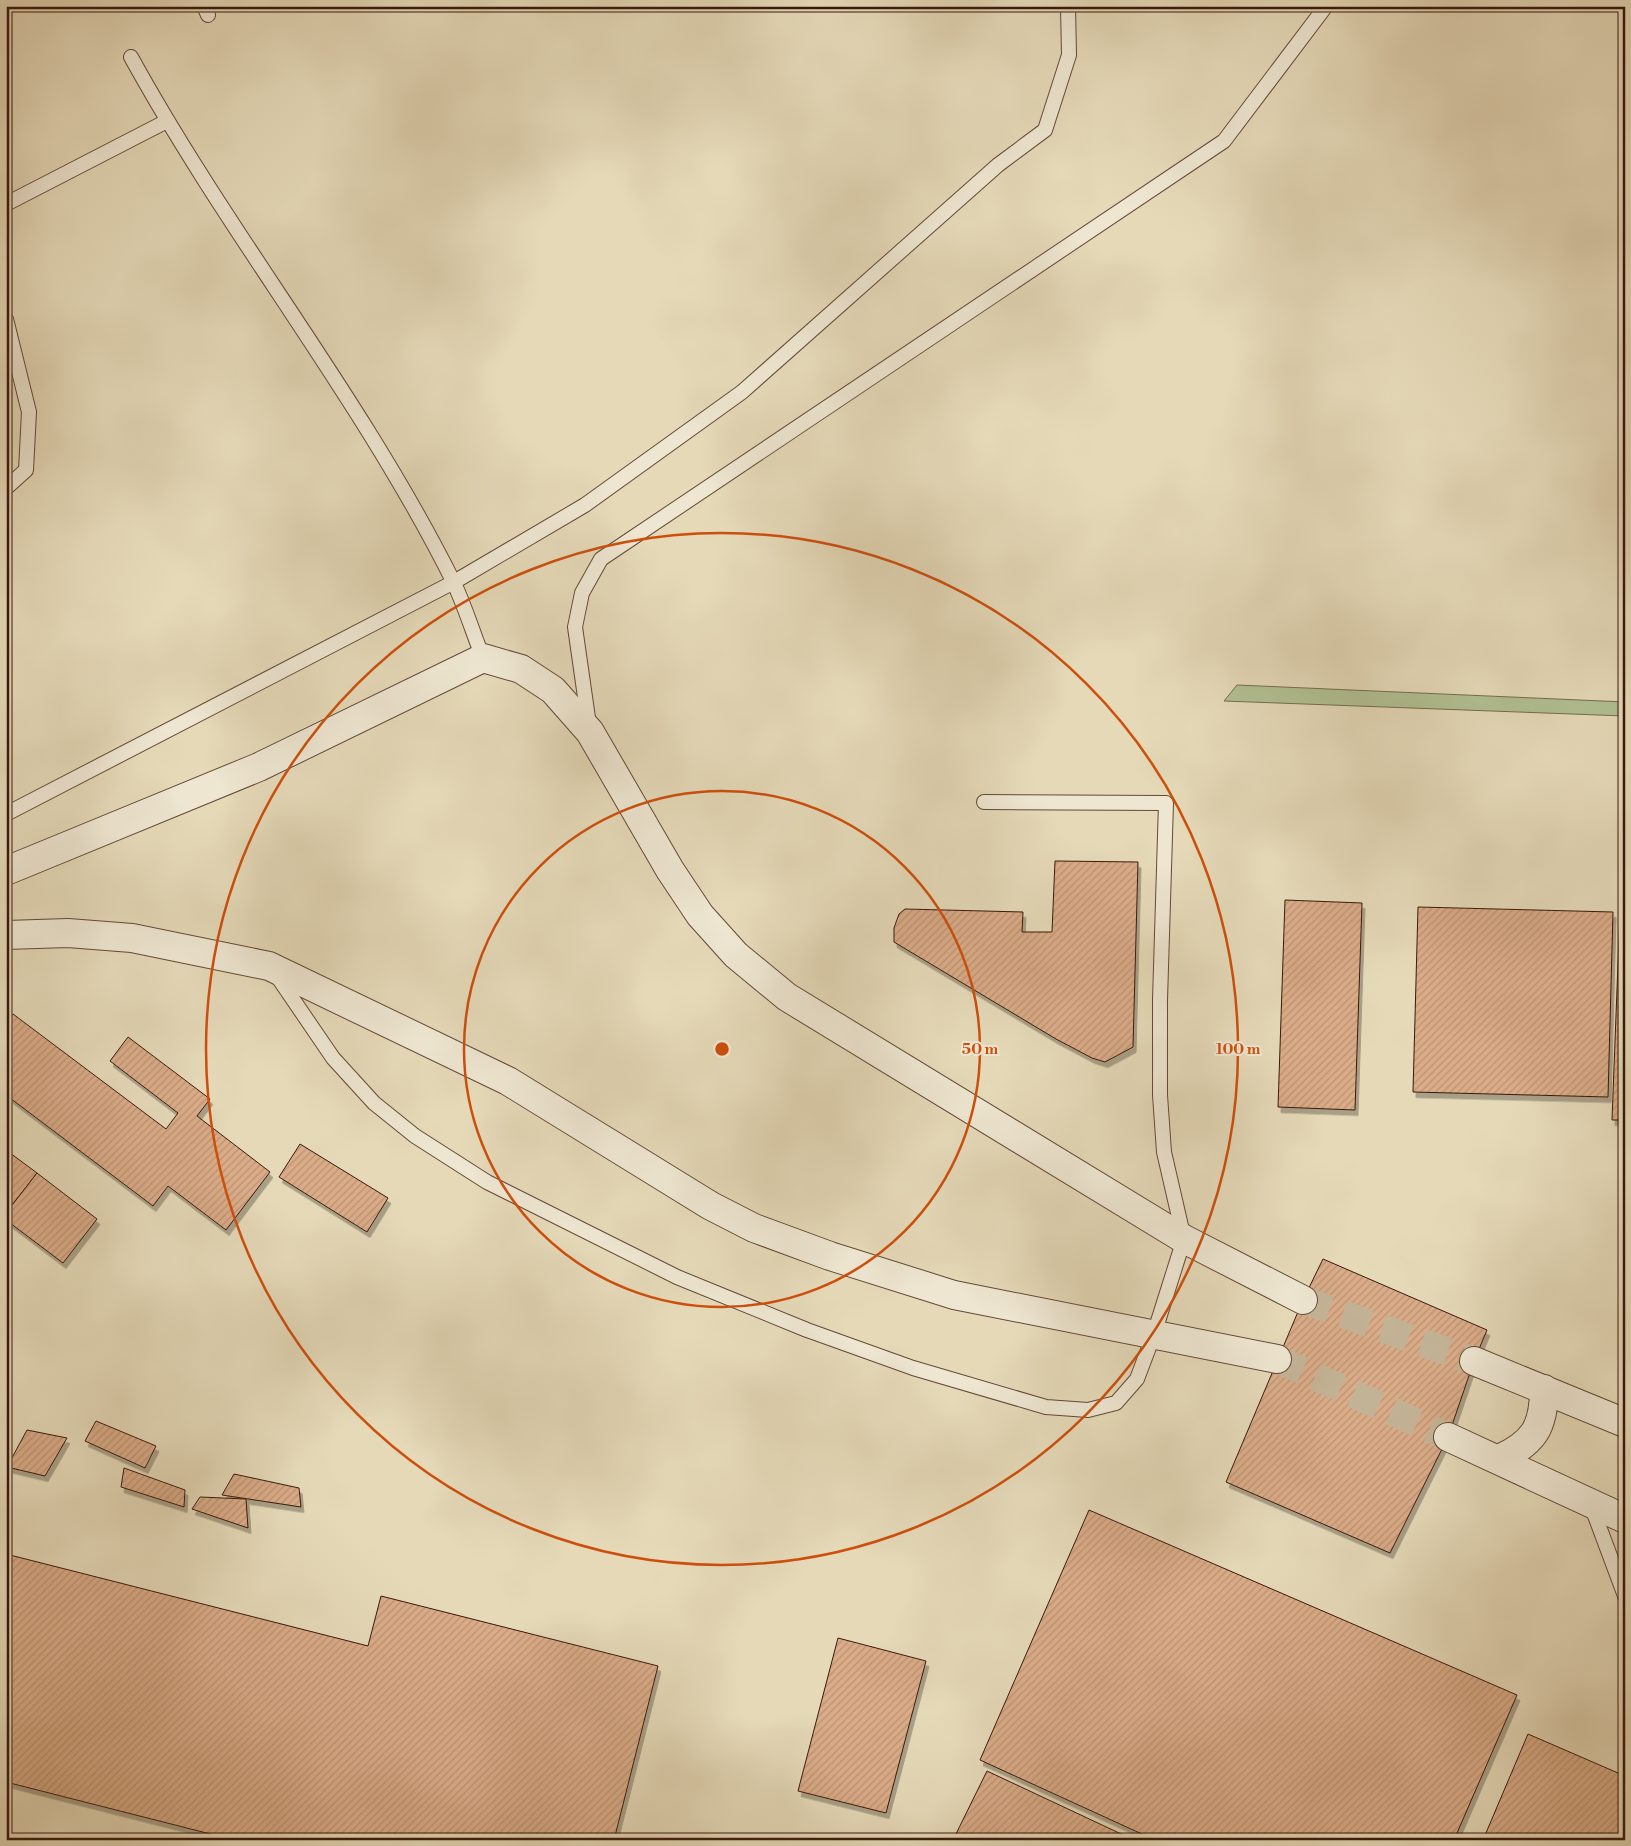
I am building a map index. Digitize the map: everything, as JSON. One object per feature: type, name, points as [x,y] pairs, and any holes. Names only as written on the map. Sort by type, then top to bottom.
[{"type":"street","points":[[6,871],[259,767],[483,658],[521,669],[554,690],[590,732],[670,870],[700,915],[736,955],[787,996],[1184,1239],[1303,1300]]},
{"type":"street","points":[[6,935],[68,933],[132,938],[269,966],[508,1081],[711,1206],[754,1228],[830,1256],[954,1294],[1277,1359]]},
{"type":"street","points":[[1474,1362],[1625,1423]]},
{"type":"street","points":[[1499,1459],[1520,1450],[1535,1433],[1544,1412],[1544,1389]]},
{"type":"street","points":[[1448,1437],[1625,1519]]},
{"type":"lane","points":[[6,814],[454,582],[585,505],[742,392],[991,171],[1045,130],[1069,55],[1068,6]]},
{"type":"lane","points":[[590,732],[575,627],[582,593],[601,559],[1224,141],[1326,6]]},
{"type":"lane","points":[[131,57],[167,121],[390,466],[454,582],[483,658]]},
{"type":"lane","points":[[6,204],[167,121]]},
{"type":"lane","points":[[6,319],[29,412],[26,470],[6,488]]},
{"type":"lane","points":[[269,966],[333,1058],[374,1104],[415,1136],[487,1182],[678,1277],[807,1330],[913,1368],[1046,1407],[1088,1410],[1116,1403],[1137,1379],[1154,1334],[1184,1239],[1164,1152],[1160,1096],[1160,1000],[1166,803],[984,802]]},
{"type":"lane","points":[[1591,1504],[1625,1596]]},
{"type":"green space","points":[[1237,685],[1625,702],[1625,716],[1224,701]]},
{"type":"building","points":[[1055,861],[1138,862],[1133,1047],[1105,1062],[1092,1058],[1056,1039],[894,942],[894,928],[899,914],[905,909],[1023,912],[1022,932],[1052,932]]},
{"type":"building","points":[[1285,900],[1362,903],[1355,1110],[1278,1107]]},
{"type":"building","points":[[1418,907],[1613,912],[1608,1097],[1413,1092]]},
{"type":"building","points":[[1620,911],[1625,911],[1625,1120],[1612,1120]]},
{"type":"building","points":[[13,1014],[166,1129],[178,1113],[110,1061],[128,1037],[210,1099],[197,1116],[270,1172],[226,1230],[168,1186],[153,1206],[6,1095],[6,1022]]},
{"type":"building","points":[[300,1144],[388,1198],[367,1232],[279,1177]]},
{"type":"building","points":[[6,1150],[37,1173],[13,1204],[6,1199]]},
{"type":"building","points":[[37,1173],[97,1219],[63,1263],[6,1220],[6,1213]]},
{"type":"building","points":[[1323,1259],[1487,1330],[1474,1361],[1448,1437],[1390,1553],[1226,1482],[1303,1300]]},
{"type":"building","points":[[96,1421],[156,1446],[145,1468],[85,1441]]},
{"type":"building","points":[[27,1430],[67,1438],[45,1476],[7,1467]]},
{"type":"building","points":[[124,1468],[185,1490],[184,1507],[121,1487]]},
{"type":"building","points":[[234,1474],[299,1488],[301,1507],[222,1495]]},
{"type":"building","points":[[200,1497],[246,1499],[248,1528],[192,1509]]},
{"type":"building","points":[[1089,1510],[1517,1695],[1454,1840],[1155,1840],[980,1760]]},
{"type":"building","points":[[6,1554],[368,1646],[381,1596],[658,1666],[614,1840],[234,1840],[6,1782]]},
{"type":"building","points":[[838,1638],[926,1661],[886,1813],[798,1791]]},
{"type":"building","points":[[1528,1734],[1625,1776],[1625,1840],[1483,1840]]},
{"type":"building","points":[[987,1771],[1134,1840],[953,1840]]},
{"type":"tunnel","points":[[1303,1300],[1474,1361]]},
{"type":"tunnel","points":[[1277,1359],[1448,1437]]}]
